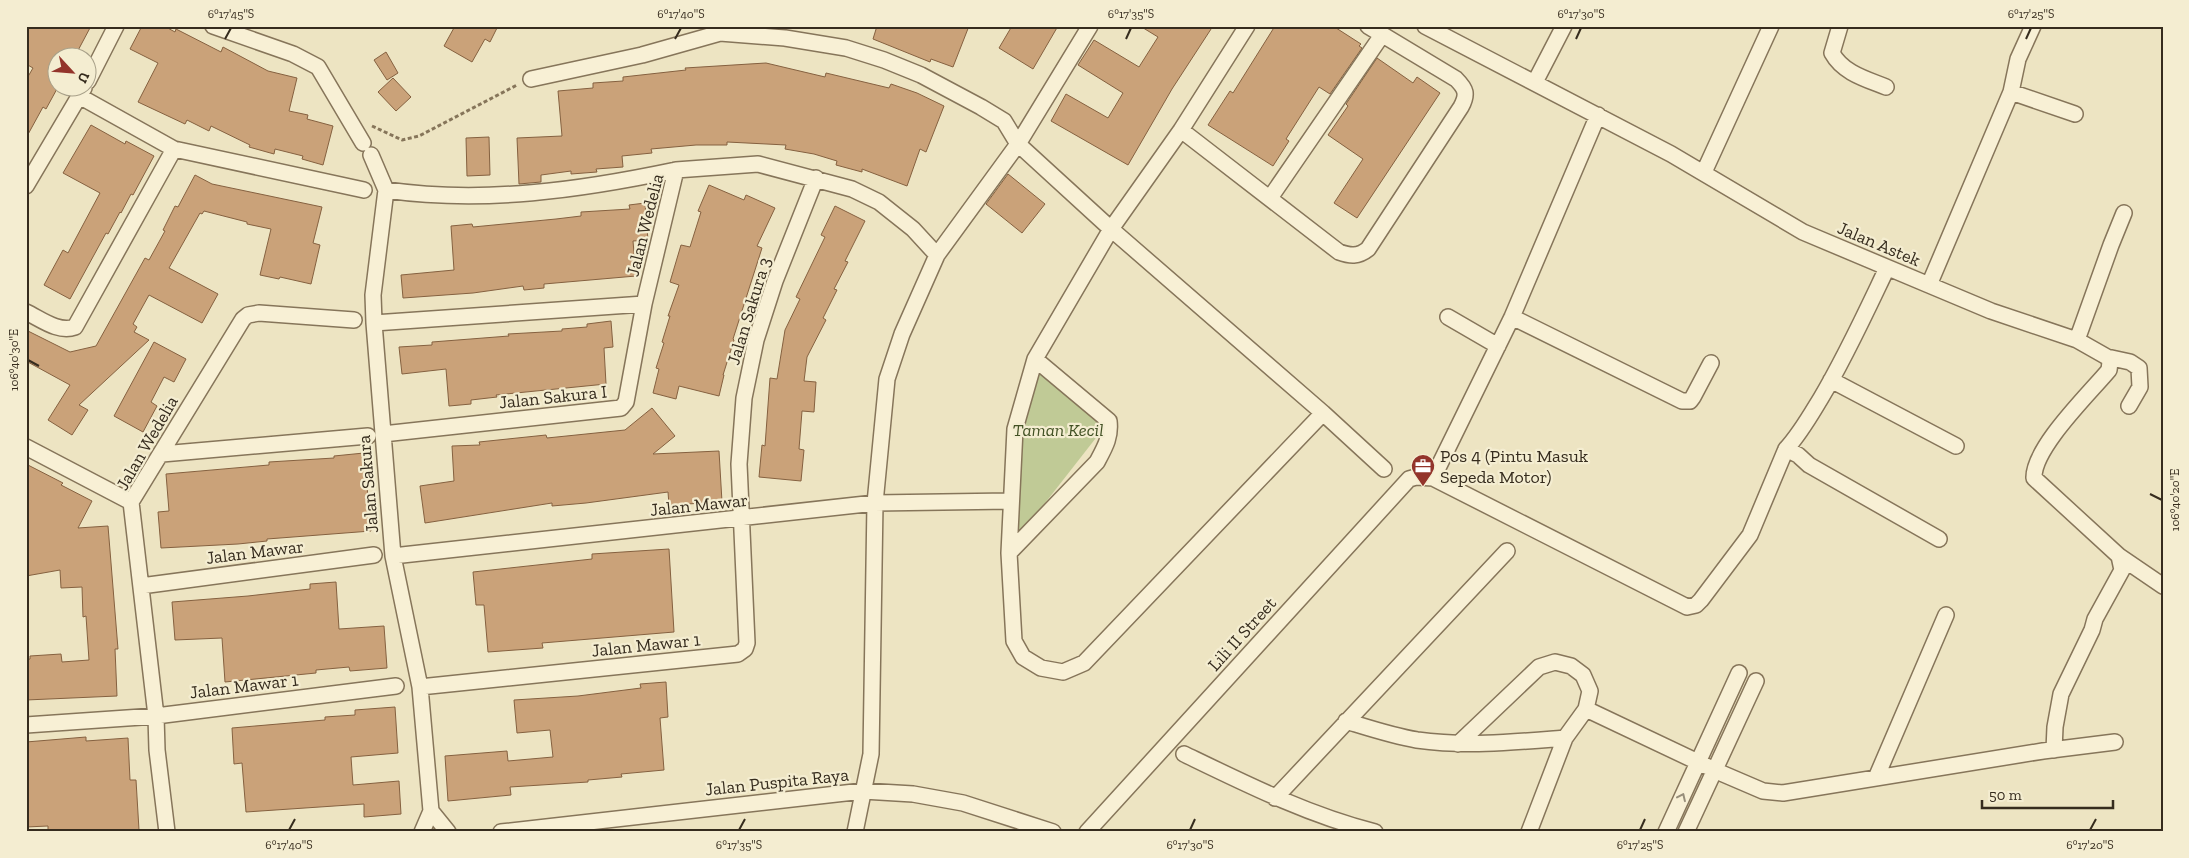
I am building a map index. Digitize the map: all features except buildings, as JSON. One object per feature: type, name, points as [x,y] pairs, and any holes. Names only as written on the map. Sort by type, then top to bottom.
[{"type":"street","points":[[98,61],[116,26]]},
{"type":"street","points":[[213,26],[293,54],[318,67],[367,149],[386,190],[460,197],[504,195],[580,188],[676,170]]},
{"type":"street","points":[[855,832],[871,754],[875,503],[887,379],[902,334],[937,255],[1018,144],[1090,26]]},
{"type":"street","points":[[1247,26],[1181,130],[1111,230],[1035,359],[1015,429],[1010,501],[1009,552],[1014,641],[1023,657],[1042,668],[1063,672],[1084,663],[1323,413]]},
{"type":"street","points":[[1181,130],[1338,252],[1354,256],[1368,249],[1461,107],[1466,93],[1464,87],[1456,79],[1368,26]]},
{"type":"street","name":"Jalan Astek","points":[[1425,26],[1704,172],[1803,232],[1929,285],[2011,92],[2018,59],[2033,26]]},
{"type":"street","points":[[1535,82],[1564,26]]},
{"type":"street","points":[[1704,172],[1771,26]]},
{"type":"street","points":[[1840,26],[1832,54],[1837,63],[1852,73],[1886,87]]},
{"type":"street","points":[[530,79],[642,55],[721,30],[816,42],[846,48],[884,60],[921,75],[982,106],[1004,121],[1018,144],[1111,230],[1323,413],[1384,469]]},
{"type":"street","points":[[1270,198],[1382,35]]},
{"type":"street","points":[[2011,92],[2075,114]]},
{"type":"street","points":[[26,186],[78,98]]},
{"type":"street","points":[[92,98],[174,149],[364,190]]},
{"type":"street","points":[[1598,115],[1512,317],[1433,478],[1687,607],[1696,605],[1750,535],[1786,449],[1795,439],[1848,350],[1888,268]]},
{"type":"street","points":[[26,312],[66,330],[75,327],[174,149]]},
{"type":"street","name":"Jalan Wedelia","points":[[374,323],[644,304],[676,170],[758,164],[852,189],[878,202],[913,229],[937,255]]},
{"type":"street","name":"Jalan Sakura 3","points":[[740,519],[739,464],[744,408],[756,340],[775,281],[816,178]]},
{"type":"street","name":"Jalan Sakura","points":[[386,190],[373,295],[376,435],[394,556],[420,687],[431,811],[422,832]]},
{"type":"street","points":[[2077,340],[2124,213]]},
{"type":"street","points":[[1929,285],[1991,310],[2077,340],[2107,357],[2130,362],[2139,368],[2140,387],[2129,406]]},
{"type":"street","name":"Jalan Sakura I","points":[[162,454],[376,435],[621,408],[626,402],[644,304]]},
{"type":"street","name":"Jalan Wedelia","points":[[167,832],[157,750],[156,716],[131,502],[162,454],[238,326],[248,315],[259,312],[354,320]]},
{"type":"street","points":[[1448,317],[1498,346]]},
{"type":"street","points":[[1512,317],[1682,401],[1690,401],[1694,397],[1711,363]]},
{"type":"street","points":[[2107,357],[2110,362],[2109,370],[2043,447],[2035,466],[2034,478],[2119,556],[2163,586]]},
{"type":"street","points":[[1009,552],[1098,462],[1108,443],[1110,432],[1109,421],[1035,359]]},
{"type":"street","points":[[1831,380],[1956,446]]},
{"type":"street","points":[[26,447],[131,502]]},
{"type":"street","points":[[1786,449],[1798,455],[1808,465],[1939,538]]},
{"type":"street","name":"Lili II Street","points":[[1087,832],[1401,486],[1409,479],[1416,477],[1433,478]]},
{"type":"street","name":"Jalan Mawar","points":[[394,556],[875,503],[1010,501]]},
{"type":"street","name":"Jalan Mawar 1","points":[[420,687],[742,652],[747,643],[740,519]]},
{"type":"street","points":[[1275,798],[1507,551]]},
{"type":"street","name":"Jalan Mawar","points":[[141,586],[374,555]]},
{"type":"street","points":[[2054,750],[2055,727],[2061,694],[2092,630],[2095,619],[2122,570],[2119,556]]},
{"type":"street","points":[[1876,778],[1946,615]]},
{"type":"street","points":[[1458,744],[1539,667],[1555,662],[1571,666],[1583,675],[1590,691],[1586,709],[1565,738],[1529,832]]},
{"type":"street","points":[[1666,832],[1739,673]]},
{"type":"street","points":[[1686,832],[1756,681]]},
{"type":"street","name":"Jalan Mawar 1","points":[[26,725],[156,716],[396,686]]},
{"type":"street","points":[[1586,709],[1697,763],[1763,791],[1783,793],[2115,742]]},
{"type":"street","points":[[1346,722],[1415,740],[1458,744],[1493,744],[1565,738]]},
{"type":"street","points":[[1184,754],[1275,798],[1351,826],[1375,832]]},
{"type":"street","name":"Jalan Puspita Raya","points":[[501,832],[863,791],[913,794],[963,803],[1053,832]]},
{"type":"street","points":[[431,811],[448,832]]},
{"type":"path","points":[[347,114],[402,140],[419,136],[530,79]]},
{"type":"green space","name":"Taman Kecil","points":[[1039,370],[1106,425],[1017,539],[1016,479],[1024,423]]},
{"type":"place","name":"Pos 4 (Pintu Masuk Sepeda Motor)","points":[[1423,487]]}]
